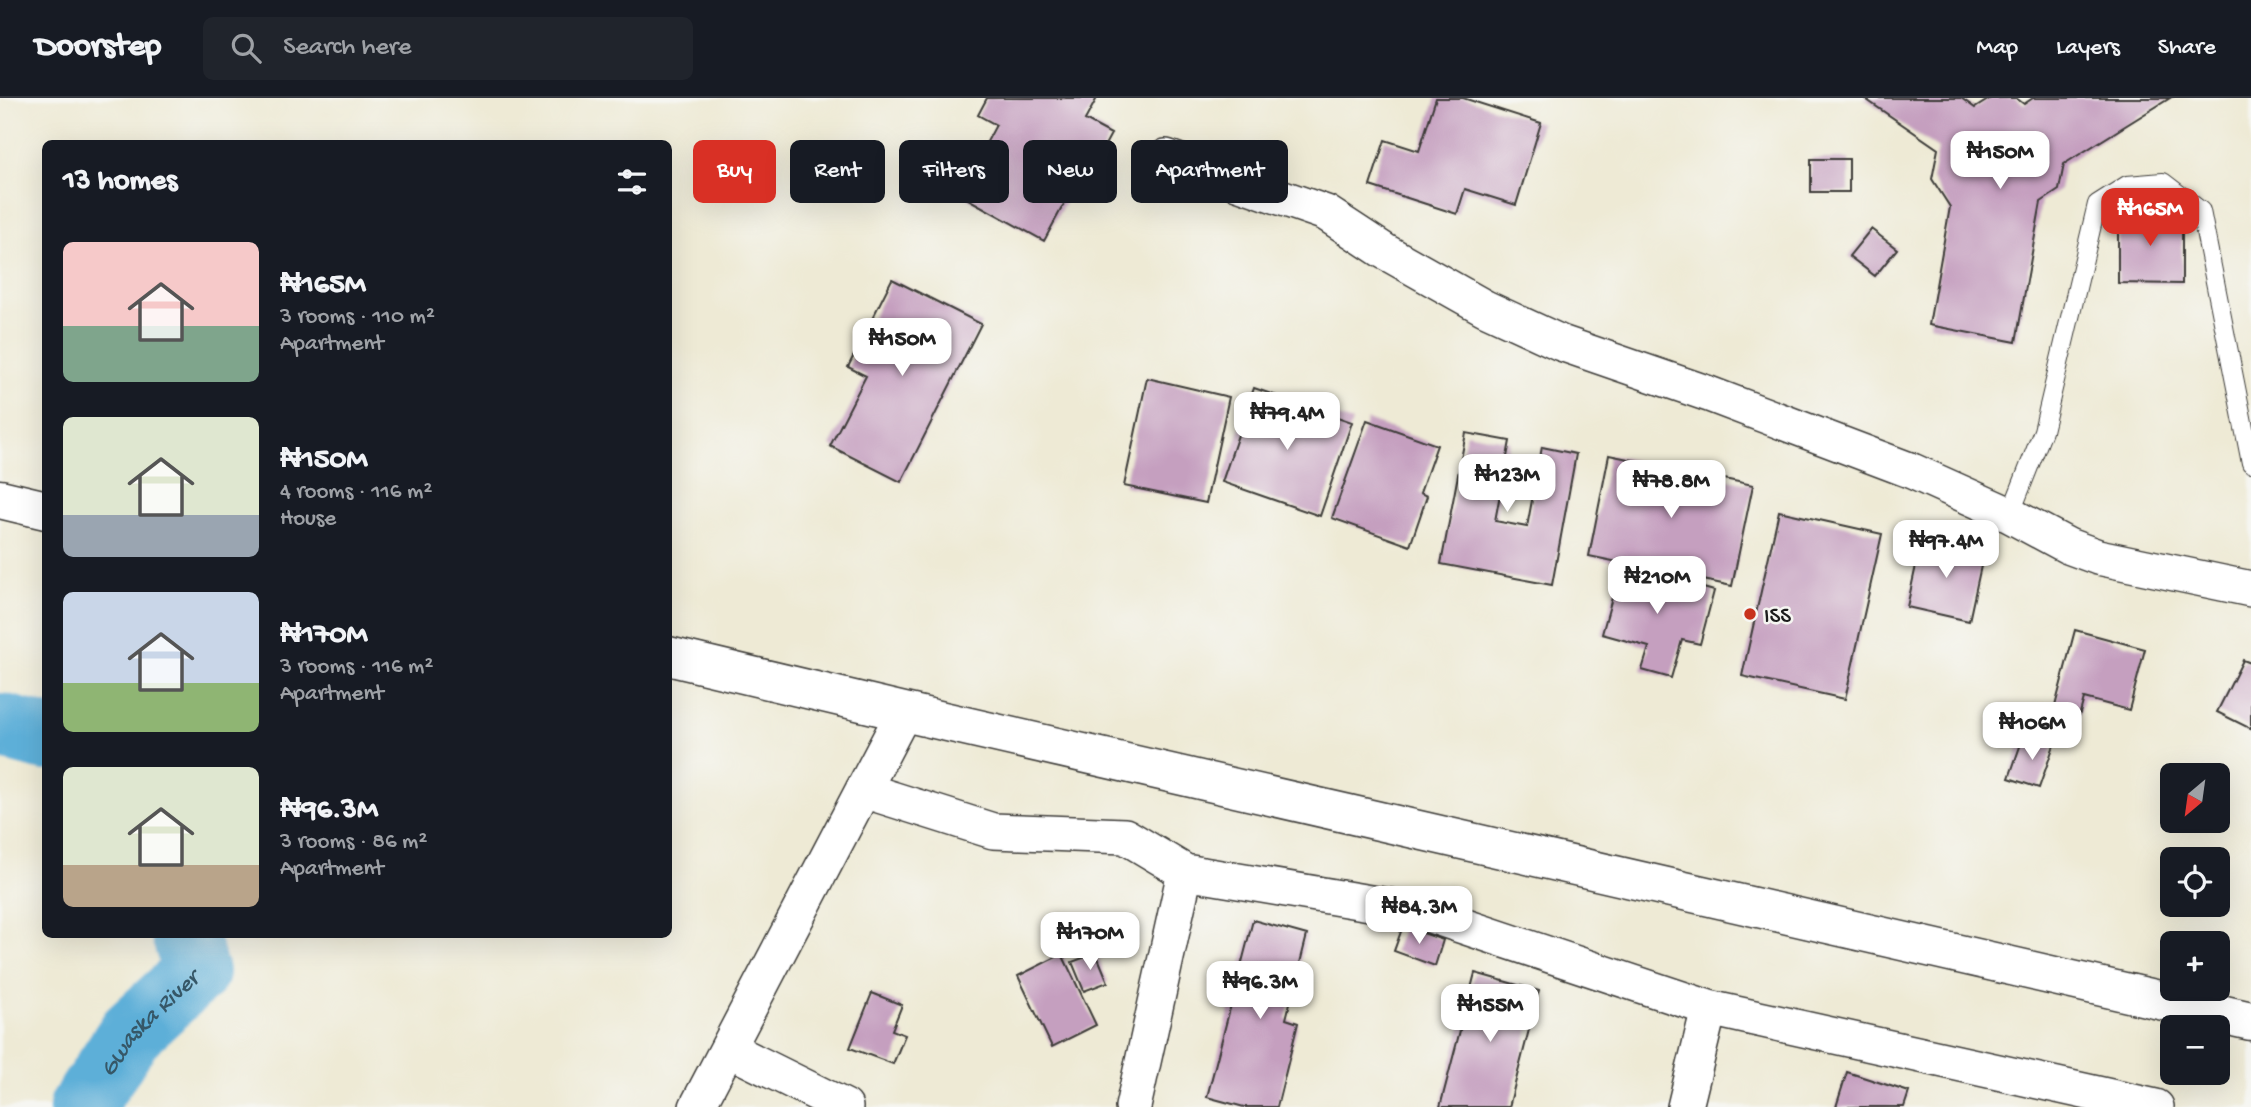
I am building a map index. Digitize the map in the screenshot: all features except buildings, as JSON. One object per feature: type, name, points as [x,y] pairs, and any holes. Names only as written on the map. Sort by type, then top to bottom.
[{"type":"street","points":[[1288,200],[1326,213],[1384,251],[1485,308],[1561,342],[1709,394],[1912,471],[2098,557],[2251,589]]},
{"type":"street","points":[[0,499],[42,509]]},
{"type":"street","points":[[672,657],[2251,1021]]},
{"type":"street","points":[[698,1107],[904,712]]},
{"type":"street","points":[[863,790],[993,831],[1125,836],[1185,872],[1418,911],[1709,1008],[2156,1107]]},
{"type":"street","points":[[1133,1107],[1185,872]]},
{"type":"street","points":[[1685,1107],[1709,1008]]},
{"type":"street","points":[[728,1049],[845,1107]]},
{"type":"lane","points":[[2010,516],[2043,431],[2097,204],[2127,184],[2163,182],[2201,211],[2251,463]]},
{"type":"waterway","name":"Gwaska River","points":[[0,726],[42,737]]},
{"type":"waterway","name":"Gwaska River","points":[[82,1107],[131,1032],[196,972],[185,938]]},
{"type":"place","name":"ISS","points":[[1750,614]]}]
